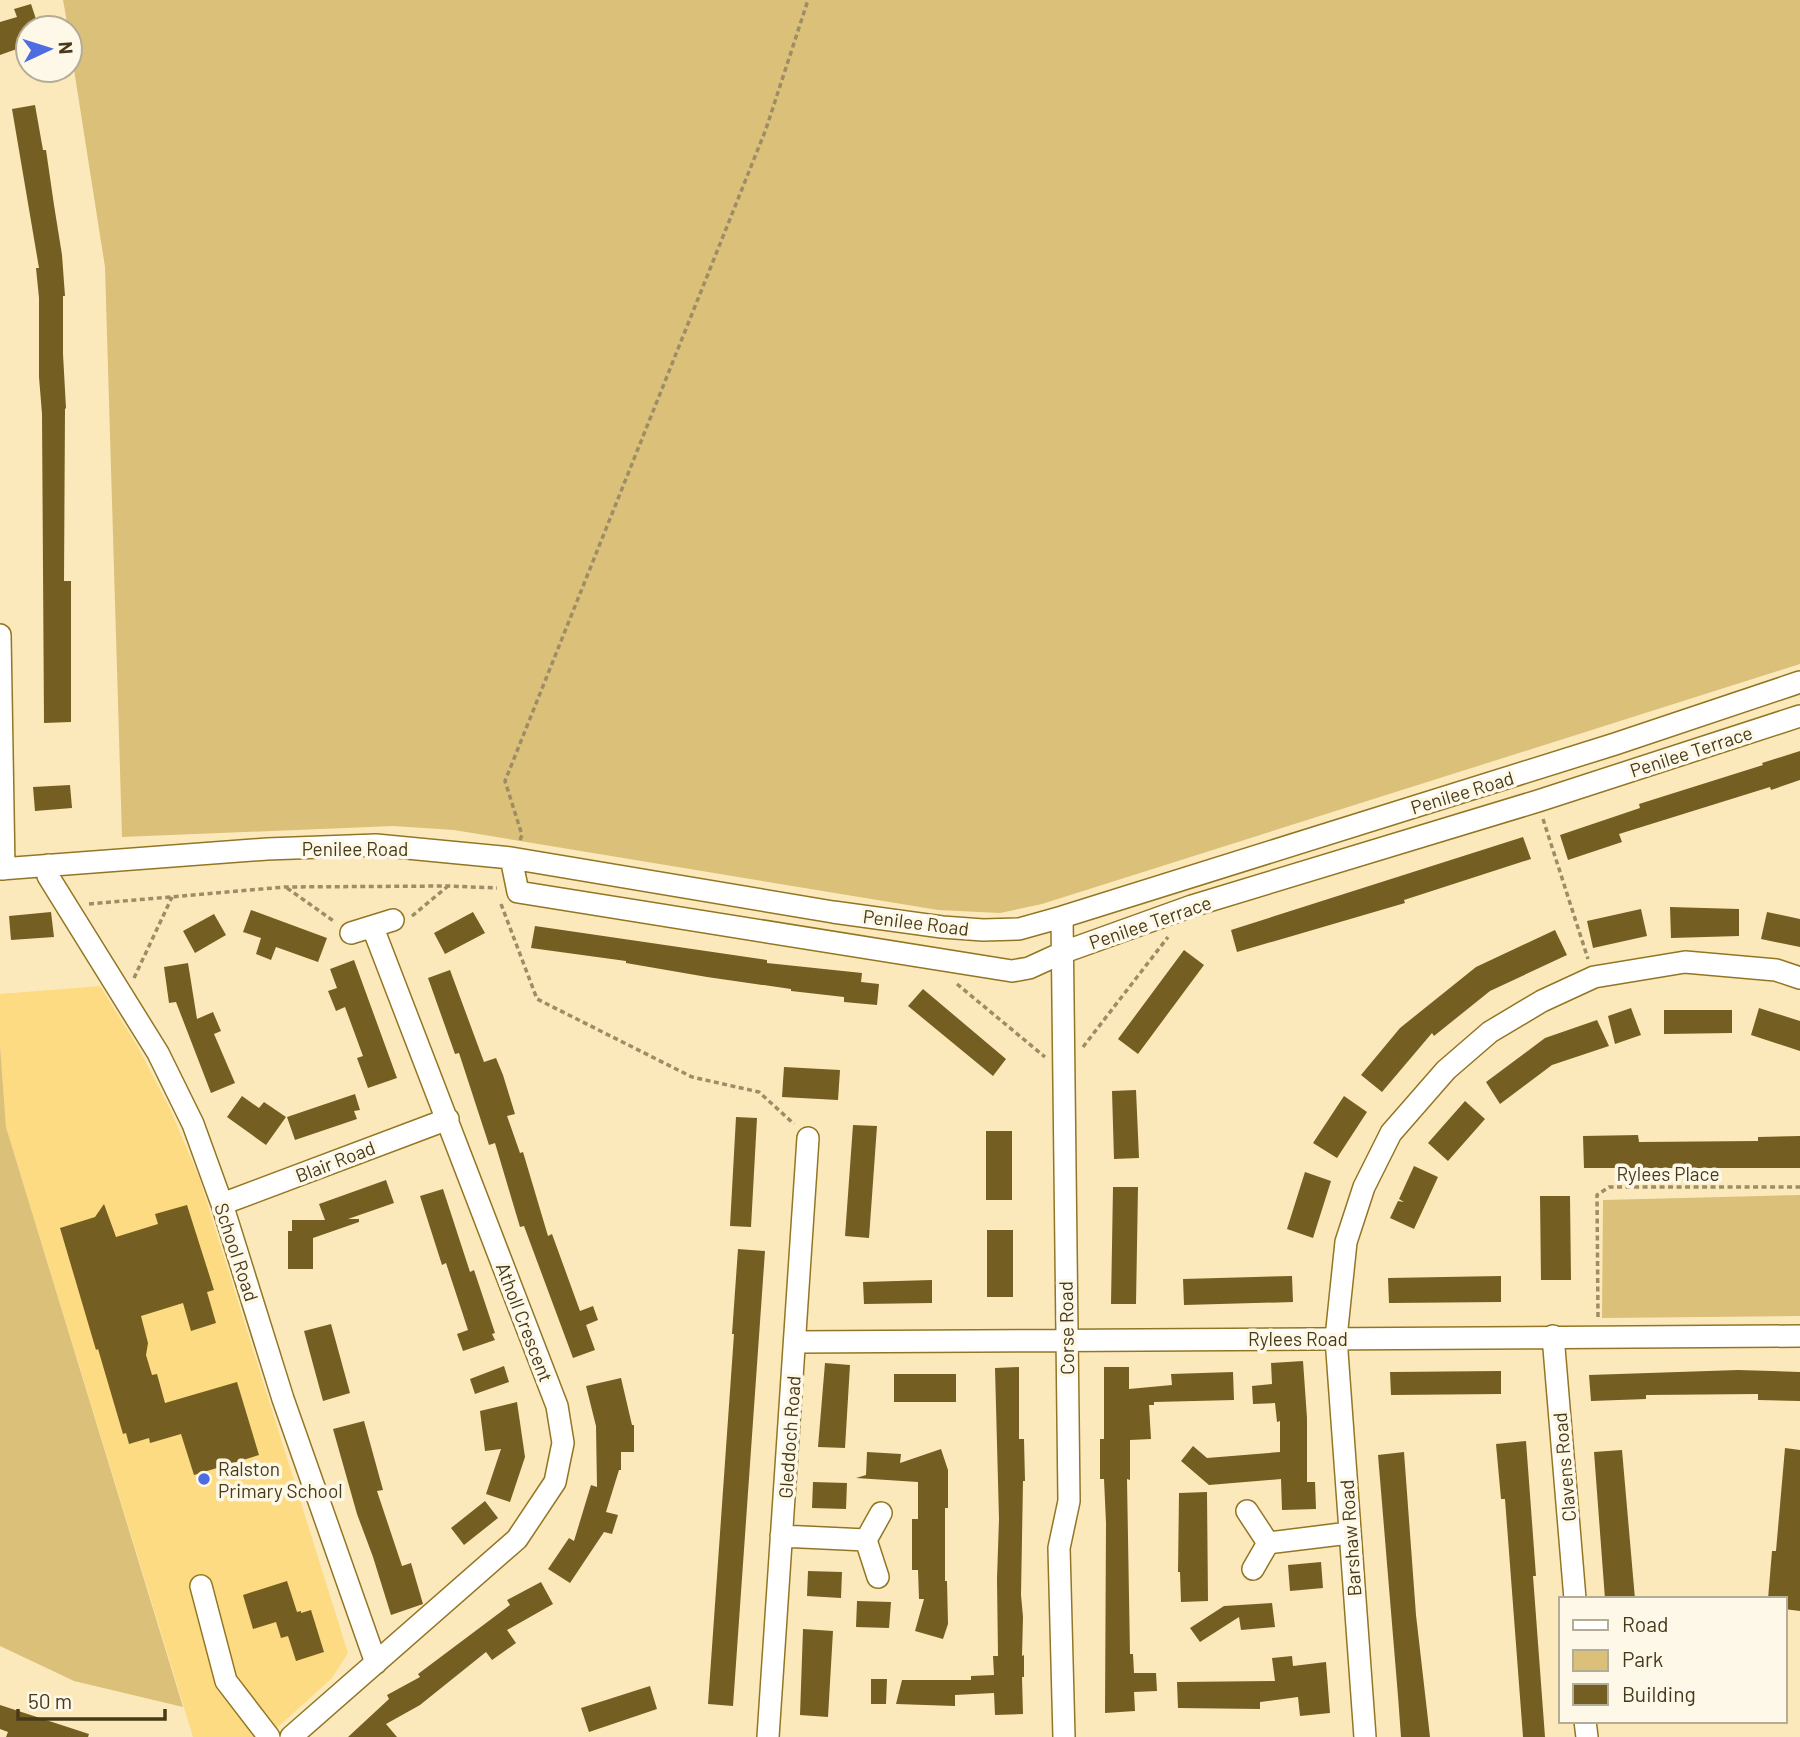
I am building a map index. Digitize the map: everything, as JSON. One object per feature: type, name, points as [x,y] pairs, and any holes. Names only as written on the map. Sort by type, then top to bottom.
[{"type":"street","points":[[0,635],[2,869]]},
{"type":"street","name":"Penilee Road","points":[[2,869],[267,849],[376,845],[511,858],[834,912],[942,927],[1019,929],[1615,744],[1800,682]]},
{"type":"street","name":"Penilee Terrace","points":[[518,892],[1012,971],[1029,968],[1192,906],[1538,801],[1800,716]]},
{"type":"street","points":[[511,858],[518,892]]},
{"type":"street","name":"School Road","points":[[48,865],[48,876],[158,1053],[193,1124],[222,1204],[283,1399],[376,1663]]},
{"type":"street","name":"Corse Road","points":[[1062,917],[1069,1501],[1059,1548],[1064,1737]]},
{"type":"street","points":[[351,933],[393,920]]},
{"type":"street","name":"Atholl Crescent","points":[[291,1737],[517,1539],[555,1482],[563,1443],[556,1406],[373,928]]},
{"type":"street","name":"Barshaw Road","points":[[1365,1737],[1336,1338],[1346,1242],[1364,1187],[1391,1133],[1446,1070],[1490,1032],[1542,1000],[1594,977],[1685,962],[1776,970],[1800,978]]},
{"type":"street","name":"Blair Road","points":[[222,1204],[448,1119]]},
{"type":"street","name":"Gleddoch Road","points":[[768,1737],[808,1138]]},
{"type":"street","name":"Clavens Road","points":[[1553,1336],[1575,1597]]},
{"type":"street","name":"Rylees Road","points":[[796,1342],[1800,1336]]},
{"type":"street","points":[[1247,1511],[1268,1543]]},
{"type":"street","points":[[878,1577],[866,1540],[881,1513]]},
{"type":"street","points":[[1268,1543],[1349,1533]]},
{"type":"street","points":[[781,1536],[866,1540]]},
{"type":"street","points":[[1253,1569],[1268,1543]]},
{"type":"street","points":[[201,1586],[226,1681],[268,1737]]},
{"type":"path","points":[[511,858],[522,835],[505,781],[766,129],[808,0]]},
{"type":"path","points":[[1538,801],[1594,977]]},
{"type":"path","points":[[66,905],[285,887],[447,886],[518,892]]},
{"type":"path","points":[[393,920],[398,928],[441,894],[447,886]]},
{"type":"path","points":[[285,887],[351,933]]},
{"type":"path","points":[[494,888],[537,999],[692,1077],[759,1092],[808,1138]]},
{"type":"path","points":[[124,999],[173,897]]},
{"type":"path","name":"Rylees Place","points":[[1598,1337],[1597,1195],[1609,1187],[1800,1187]]},
{"type":"shaded area","name":"Ralston Primary School","points":[[100,986],[138,1047],[170,1109],[199,1177],[348,1653],[332,1678],[267,1737],[193,1737],[6,1127],[0,1045],[0,994]]},
{"type":"green space","points":[[63,0],[1800,0],[1800,664],[1042,904],[1000,913],[938,910],[454,830],[393,826],[122,837],[105,267],[76,84],[84,84],[84,14],[66,14]]},
{"type":"green space","points":[[0,1045],[6,1127],[183,1707],[74,1681],[0,1646]]},
{"type":"green space","points":[[1800,1195],[1800,1316],[1602,1318],[1603,1200]]},
{"type":"building","points":[[31,4],[34,14],[16,14],[14,9]]},
{"type":"building","points":[[14,18],[14,50],[0,55],[0,22]]},
{"type":"building","points":[[35,105],[43,150],[46,150],[62,255],[66,408],[64,581],[71,581],[71,722],[44,723],[42,414],[36,268],[39,268],[12,109]]},
{"type":"building","points":[[1800,751],[1800,780],[1619,834],[1622,842],[1568,860],[1560,835],[1640,808],[1639,804]]},
{"type":"building","points":[[70,785],[72,808],[35,811],[33,787]]},
{"type":"building","points":[[1523,837],[1531,859],[1404,900],[1405,903],[1237,952],[1231,930]]},
{"type":"building","points":[[1670,907],[1739,909],[1739,936],[1671,938]]},
{"type":"building","points":[[1641,909],[1647,936],[1593,948],[1587,921]]},
{"type":"building","points":[[251,910],[327,938],[318,962],[276,947],[271,960],[256,954],[261,938],[243,932]]},
{"type":"building","points":[[51,912],[54,937],[11,940],[9,916]]},
{"type":"building","points":[[473,912],[485,933],[445,954],[434,933]]},
{"type":"building","points":[[1767,912],[1800,919],[1800,947],[1761,939]]},
{"type":"building","points":[[214,914],[226,935],[195,953],[183,931]]},
{"type":"building","points":[[535,926],[767,960],[767,963],[862,973],[861,982],[879,984],[877,1005],[844,1002],[844,997],[791,991],[626,961],[531,948]]},
{"type":"building","points":[[1555,930],[1567,955],[1490,991],[1434,1036],[1432,1033],[1382,1092],[1361,1075],[1400,1028],[1476,967]]},
{"type":"building","points":[[1184,950],[1204,965],[1138,1054],[1118,1039]]},
{"type":"building","points":[[354,960],[397,1078],[368,1088],[357,1058],[363,1056],[345,1007],[336,1011],[328,991],[337,988],[330,969]]},
{"type":"building","points":[[188,963],[197,1019],[213,1012],[221,1031],[214,1034],[235,1083],[211,1093],[176,1002],[169,1003],[164,967]]},
{"type":"building","points":[[450,970],[484,1062],[496,1058],[503,1075],[515,1114],[507,1116],[520,1153],[523,1152],[548,1236],[552,1234],[580,1311],[593,1306],[598,1320],[586,1325],[595,1350],[573,1358],[524,1226],[520,1227],[495,1143],[489,1145],[459,1053],[455,1054],[428,978]]},
{"type":"building","points":[[923,989],[1006,1059],[993,1076],[908,1006]]},
{"type":"building","points":[[1631,1008],[1641,1035],[1615,1044],[1608,1016]]},
{"type":"building","points":[[1759,1008],[1800,1021],[1800,1051],[1751,1035]]},
{"type":"building","points":[[1664,1010],[1732,1010],[1732,1033],[1664,1034]]},
{"type":"building","points":[[1597,1020],[1609,1046],[1552,1065],[1500,1104],[1486,1082],[1545,1038]]},
{"type":"building","points":[[784,1067],[840,1070],[838,1100],[782,1097]]},
{"type":"building","points":[[1136,1090],[1139,1158],[1114,1159],[1112,1091]]},
{"type":"building","points":[[355,1094],[360,1110],[354,1111],[357,1119],[295,1140],[287,1117]]},
{"type":"building","points":[[242,1096],[259,1108],[264,1102],[286,1117],[266,1145],[227,1117]]},
{"type":"building","points":[[1344,1096],[1367,1112],[1337,1158],[1313,1143]]},
{"type":"building","points":[[1465,1101],[1485,1119],[1448,1161],[1428,1143]]},
{"type":"building","points":[[736,1117],[757,1118],[751,1227],[730,1226]]},
{"type":"building","points":[[853,1125],[877,1126],[869,1238],[845,1236]]},
{"type":"building","points":[[986,1131],[1012,1131],[1012,1200],[986,1200]]},
{"type":"building","points":[[1638,1135],[1639,1142],[1758,1141],[1758,1137],[1800,1136],[1800,1168],[1584,1168],[1583,1136]]},
{"type":"building","points":[[1414,1166],[1438,1177],[1414,1229],[1390,1218],[1398,1201],[1404,1202],[1399,1199]]},
{"type":"building","points":[[1305,1172],[1331,1181],[1313,1238],[1287,1229]]},
{"type":"building","points":[[386,1180],[394,1203],[348,1219],[359,1219],[359,1222],[313,1238],[313,1269],[288,1269],[288,1231],[292,1231],[292,1220],[325,1220],[319,1204]]},
{"type":"building","points":[[1113,1187],[1138,1187],[1136,1304],[1111,1304]]},
{"type":"building","points":[[443,1189],[470,1272],[474,1270],[495,1333],[492,1334],[495,1340],[463,1351],[457,1334],[468,1330],[446,1263],[442,1265],[420,1196]]},
{"type":"building","points":[[1540,1196],[1570,1196],[1571,1280],[1541,1280]]},
{"type":"building","points":[[104,1204],[116,1237],[158,1224],[155,1214],[187,1205],[214,1290],[207,1292],[216,1323],[191,1331],[183,1303],[141,1316],[148,1343],[146,1355],[152,1375],[157,1374],[165,1403],[237,1382],[259,1455],[194,1475],[181,1434],[150,1443],[149,1438],[129,1444],[126,1433],[123,1434],[98,1349],[96,1350],[60,1228],[95,1217]]},
{"type":"building","points":[[987,1230],[1013,1230],[1013,1297],[987,1297]]},
{"type":"building","points":[[738,1249],[765,1251],[733,1706],[708,1704]]},
{"type":"building","points":[[1292,1276],[1293,1302],[1184,1305],[1183,1279]]},
{"type":"building","points":[[1501,1276],[1501,1302],[1389,1303],[1388,1278]]},
{"type":"building","points":[[932,1280],[932,1303],[864,1304],[863,1282]]},
{"type":"building","points":[[331,1324],[350,1393],[323,1401],[304,1331]]},
{"type":"building","points":[[1303,1361],[1307,1418],[1307,1482],[1315,1482],[1316,1509],[1282,1510],[1281,1479],[1209,1485],[1181,1461],[1193,1446],[1207,1458],[1280,1452],[1280,1421],[1277,1422],[1275,1403],[1253,1404],[1252,1386],[1272,1384],[1271,1363]]},
{"type":"building","points":[[825,1363],[850,1365],[845,1448],[818,1447]]},
{"type":"building","points":[[504,1366],[509,1382],[475,1394],[470,1379]]},
{"type":"building","points":[[1019,1367],[1019,1439],[1024,1439],[1025,1481],[1021,1595],[1023,1714],[995,1715],[994,1693],[955,1695],[955,1706],[896,1704],[902,1680],[971,1680],[971,1676],[994,1675],[993,1656],[998,1656],[999,1519],[995,1368]]},
{"type":"building","points":[[1104,1367],[1129,1367],[1129,1389],[1172,1385],[1171,1374],[1233,1372],[1234,1400],[1154,1402],[1154,1405],[1149,1405],[1151,1439],[1130,1440],[1130,1480],[1127,1479],[1130,1654],[1133,1654],[1134,1673],[1156,1673],[1157,1691],[1134,1692],[1135,1711],[1105,1713],[1106,1523],[1104,1479],[1100,1479],[1100,1439],[1104,1439]]},
{"type":"building","points":[[1738,1370],[1800,1372],[1800,1401],[1758,1400],[1758,1394],[1646,1395],[1646,1399],[1591,1401],[1589,1375]]},
{"type":"building","points":[[1501,1371],[1501,1394],[1391,1395],[1390,1372]]},
{"type":"building","points":[[894,1374],[956,1374],[956,1402],[894,1402]]},
{"type":"building","points":[[621,1378],[634,1425],[634,1452],[621,1452],[621,1470],[606,1512],[618,1515],[612,1534],[604,1532],[570,1583],[548,1569],[569,1538],[574,1541],[591,1485],[597,1487],[596,1426],[586,1386]]},
{"type":"building","points":[[517,1402],[525,1457],[510,1502],[486,1494],[501,1449],[485,1451],[480,1411]]},
{"type":"building","points":[[364,1421],[383,1490],[377,1491],[402,1566],[411,1563],[423,1604],[391,1615],[357,1514],[333,1429]]},
{"type":"building","points":[[1526,1441],[1545,1737],[1523,1737],[1505,1499],[1501,1499],[1496,1444]]},
{"type":"building","points":[[1785,1448],[1800,1450],[1800,1611],[1786,1609],[1786,1597],[1768,1597],[1772,1551],[1776,1551]]},
{"type":"building","points":[[941,1449],[948,1470],[945,1581],[948,1624],[943,1639],[915,1631],[924,1599],[919,1599],[918,1570],[912,1570],[912,1519],[918,1519],[918,1482],[856,1478],[866,1475],[867,1452],[901,1454],[900,1463]]},
{"type":"building","points":[[1622,1450],[1635,1597],[1605,1597],[1594,1452]]},
{"type":"building","points":[[1404,1452],[1416,1615],[1430,1737],[1401,1737],[1378,1455]]},
{"type":"building","points":[[813,1482],[847,1483],[846,1509],[812,1508]]},
{"type":"building","points":[[1207,1492],[1208,1601],[1181,1602],[1178,1572],[1179,1493]]},
{"type":"building","points":[[485,1501],[498,1518],[464,1545],[451,1528]]},
{"type":"building","points":[[1321,1562],[1323,1588],[1290,1591],[1288,1565]]},
{"type":"building","points":[[808,1571],[842,1572],[841,1598],[807,1596]]},
{"type":"building","points":[[287,1581],[297,1612],[311,1610],[324,1652],[296,1661],[288,1636],[281,1638],[276,1622],[253,1629],[243,1595]]},
{"type":"building","points":[[541,1582],[553,1604],[507,1630],[516,1643],[492,1660],[486,1652],[420,1705],[386,1724],[397,1737],[348,1737],[389,1699],[387,1695],[420,1677],[418,1674],[510,1605],[507,1600]]},
{"type":"building","points":[[857,1601],[891,1602],[889,1628],[856,1627]]},
{"type":"building","points":[[1272,1603],[1275,1627],[1241,1630],[1239,1617],[1200,1642],[1190,1628],[1224,1606]]},
{"type":"building","points":[[803,1629],[833,1631],[828,1717],[800,1715]]},
{"type":"building","points":[[1292,1656],[1293,1666],[1326,1662],[1330,1713],[1300,1716],[1298,1697],[1260,1702],[1260,1709],[1178,1708],[1177,1682],[1275,1681],[1272,1658]]},
{"type":"building","points":[[871,1679],[887,1679],[886,1704],[871,1704]]},
{"type":"building","points":[[650,1686],[657,1709],[589,1732],[581,1708]]},
{"type":"building","points":[[0,1705],[89,1734],[88,1737],[6,1737],[8,1732],[0,1729]]},
{"type":"place","name":"Ralston Primary School","points":[[204,1479]]}]
